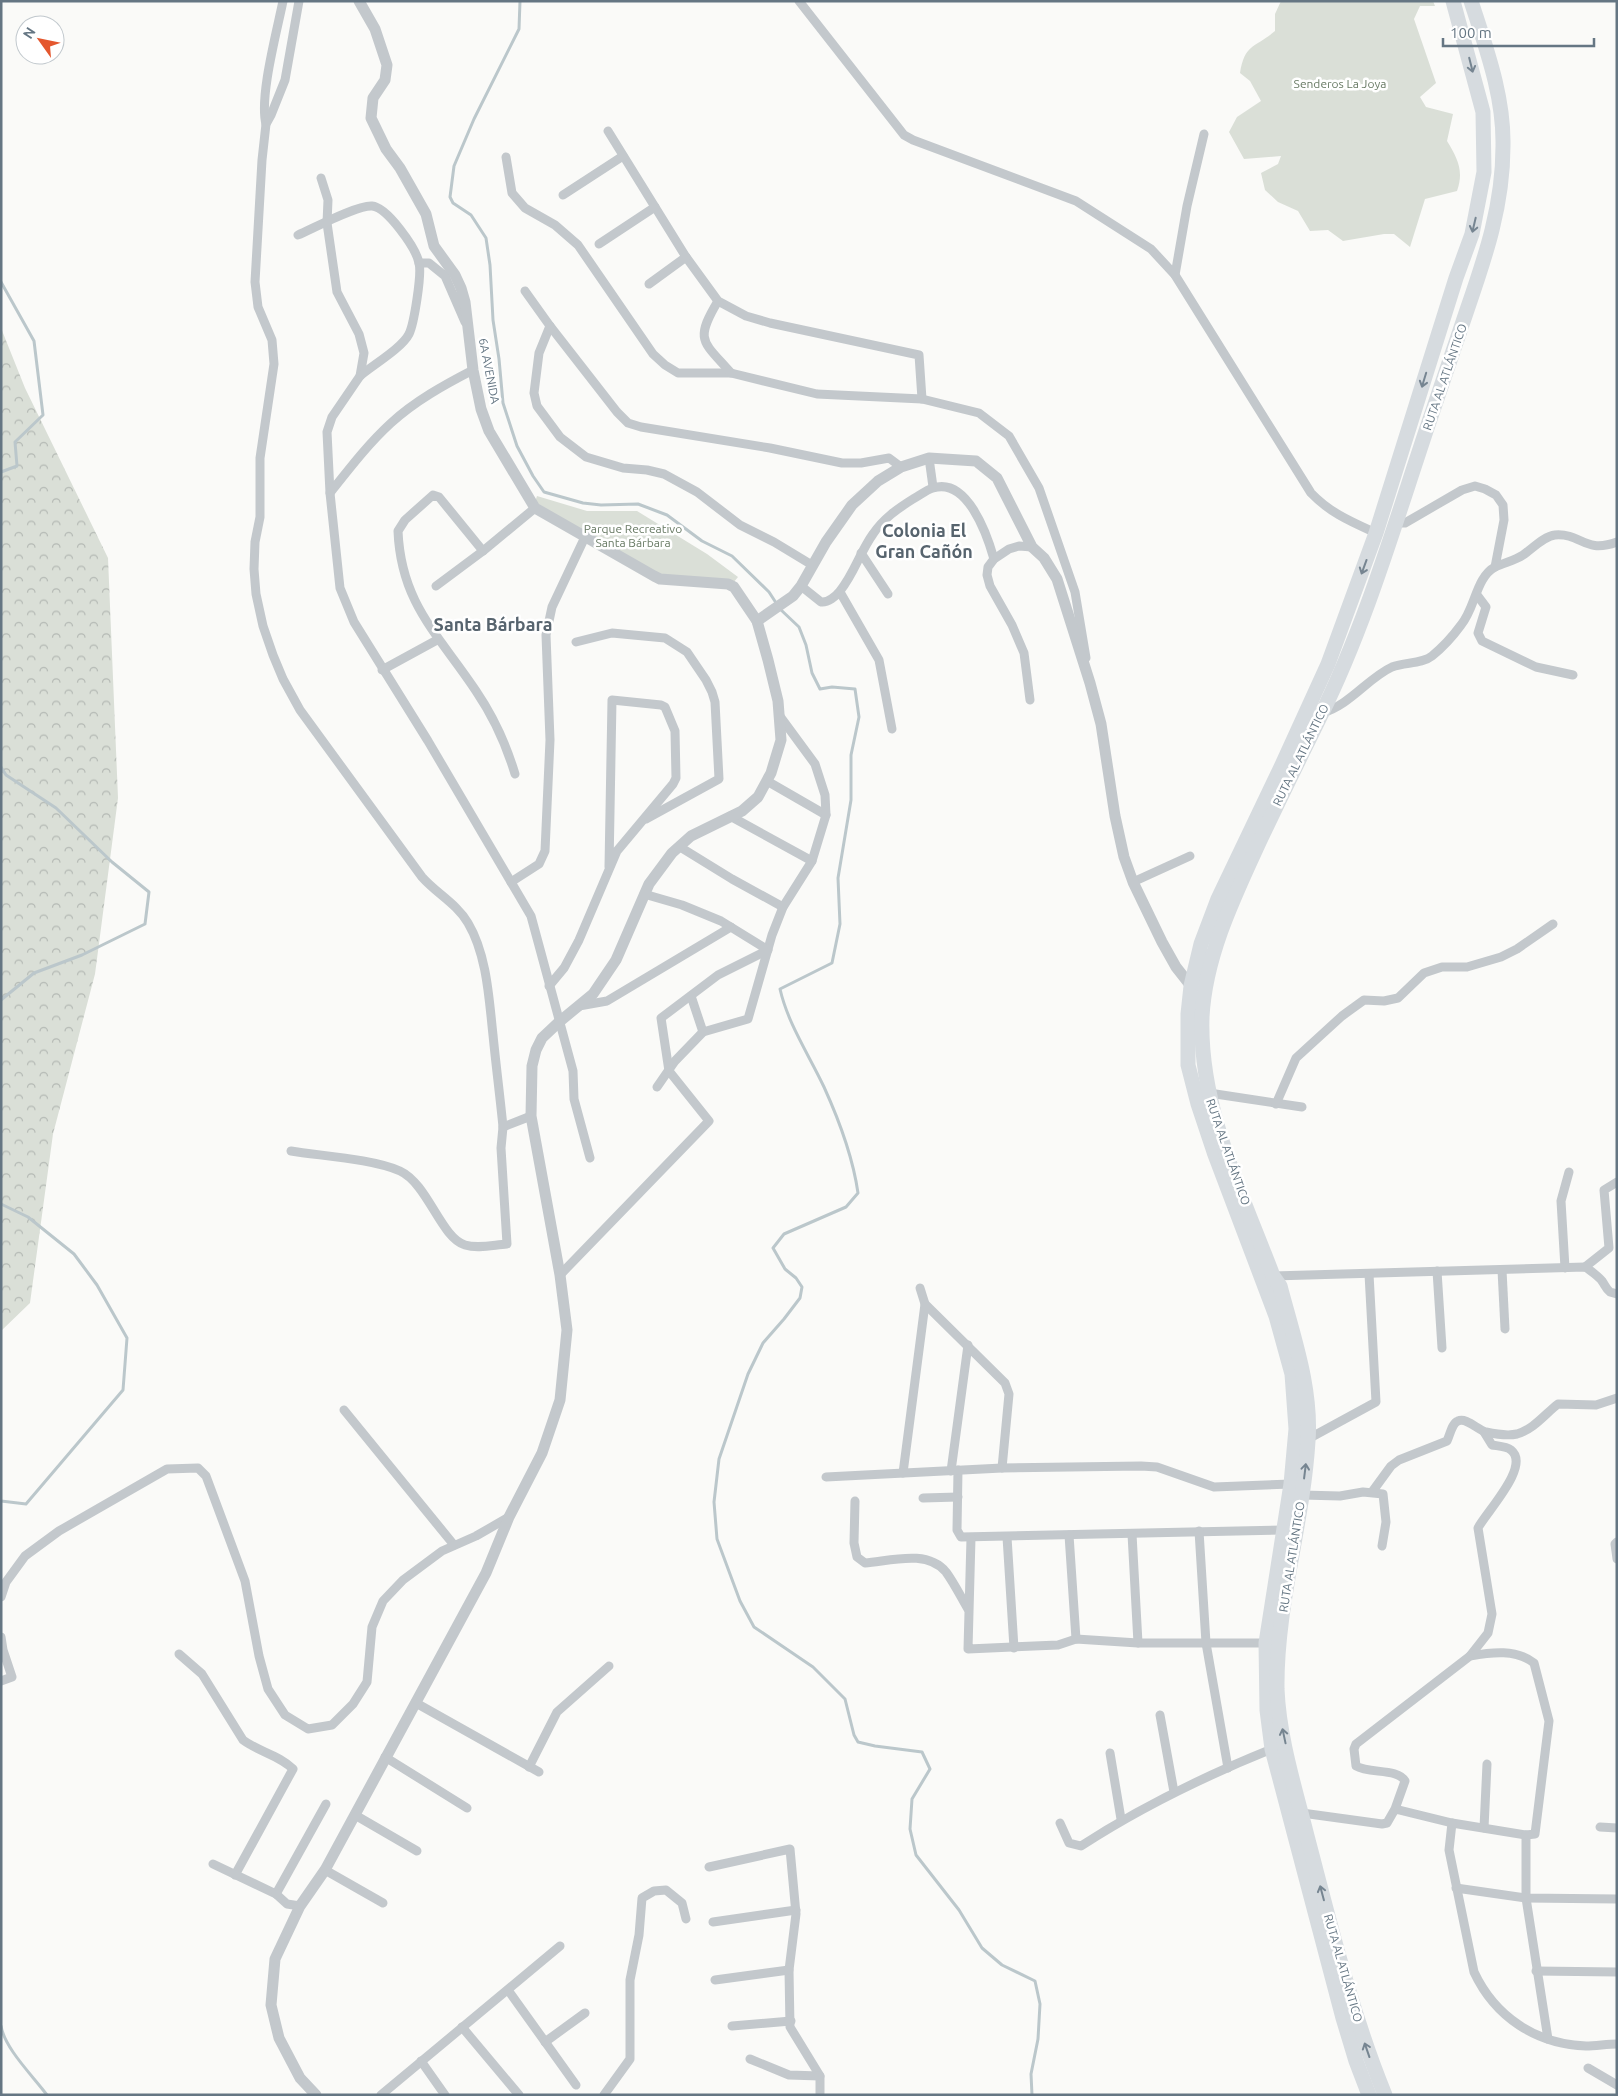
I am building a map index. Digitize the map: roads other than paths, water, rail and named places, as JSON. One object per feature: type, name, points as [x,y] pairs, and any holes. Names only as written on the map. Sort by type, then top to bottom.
[{"type":"highway","name":"RUTA AL ATLÁNTICO","points":[[1369,2095],[1343,2018],[1272,1749],[1267,1710],[1266,1643],[1285,1530],[1296,1429],[1292,1374],[1276,1316],[1214,1152],[1198,1104],[1188,1065],[1188,1014],[1191,986],[1201,944],[1218,899],[1282,766],[1328,664],[1376,533],[1456,278],[1472,234],[1483,181],[1483,112],[1453,1]]},
{"type":"highway","name":"RUTA AL ATLÁNTICO","points":[[1385,2095],[1367,2051],[1333,1934],[1302,1813],[1280,1716],[1277,1688],[1283,1615],[1302,1496],[1308,1439],[1305,1384],[1280,1286],[1273,1276],[1236,1179],[1209,1093],[1202,1051],[1202,1012],[1212,957],[1246,870],[1322,713],[1355,635],[1397,523],[1490,245],[1501,189],[1504,142],[1499,98],[1471,1]]},
{"type":"street","points":[[283,1],[263,113],[266,124],[255,282],[258,307],[272,340],[274,364],[260,458],[260,517],[255,542],[254,569],[263,626],[283,679],[300,710],[422,877],[435,891],[454,906],[468,923],[479,951],[488,994],[503,1127],[501,1148],[507,1244],[478,1247],[463,1245],[449,1232],[417,1183],[402,1172],[381,1165],[291,1151]]},
{"type":"street","points":[[266,124],[285,80],[299,1]]},
{"type":"street","name":"6A AVENIDA","points":[[316,2095],[300,2078],[279,2038],[271,2005],[275,1958],[300,1906],[325,1870],[486,1572],[508,1518],[542,1453],[560,1400],[567,1330],[560,1274],[531,1116],[532,1066],[536,1050],[542,1038],[592,994],[616,960],[649,884],[680,847],[691,836],[742,811],[758,797],[771,773],[780,740],[778,701],[760,619],[734,588],[728,584],[660,579],[535,508],[489,431],[481,409],[473,370],[465,302],[458,281],[434,246],[426,214],[400,168],[386,149],[371,118],[374,98],[385,80],[387,65],[375,29],[360,1]]},
{"type":"street","points":[[802,4],[904,134],[914,140],[1076,200],[1151,248],[1175,275],[1311,493],[1323,506],[1336,515],[1376,533]]},
{"type":"street","points":[[608,131],[686,257],[718,301],[746,316],[770,323],[919,355],[922,400]]},
{"type":"street","points":[[1175,275],[1186,206],[1204,134]]},
{"type":"street","points":[[563,194],[623,156]]},
{"type":"street","points":[[506,157],[512,193],[525,208],[555,225],[578,245],[653,354],[678,373],[731,373],[816,394],[922,400],[979,413],[1009,436],[1039,488],[1075,592],[1090,683]]},
{"type":"street","points":[[321,178],[328,200],[328,223],[337,292],[359,334],[364,353],[360,376]]},
{"type":"street","points":[[298,235],[361,207],[374,206],[384,212],[403,233],[419,263],[413,325],[409,336],[360,376],[332,417],[327,432],[330,493],[340,588],[354,622],[382,670],[428,741],[531,916],[573,1071],[574,1099],[590,1158]]},
{"type":"street","points":[[599,244],[655,207]]},
{"type":"street","points":[[649,284],[686,257]]},
{"type":"street","points":[[419,263],[429,262],[445,276],[467,327]]},
{"type":"street","points":[[525,291],[617,412],[628,423],[641,427],[770,448],[842,463],[860,464],[889,458],[901,467]]},
{"type":"street","points":[[718,301],[706,322],[703,335],[706,345],[731,373]]},
{"type":"street","points":[[550,326],[540,353],[534,393],[537,406],[560,437],[572,448],[586,457],[623,468],[664,474],[697,492],[740,525],[774,542],[812,566]]},
{"type":"street","points":[[330,493],[366,448],[392,422],[446,384],[473,370]]},
{"type":"street","points":[[929,458],[933,488]]},
{"type":"street","points":[[760,619],[793,596],[852,505],[878,481],[901,467],[929,458],[976,461],[997,478],[1032,547],[1044,558],[1057,579],[1101,724],[1114,816],[1124,857],[1133,882],[1176,967],[1191,986]]},
{"type":"street","points":[[1397,523],[1405,523],[1462,490],[1475,486],[1485,488],[1496,495],[1503,505],[1504,520],[1495,567]]},
{"type":"street","points":[[801,586],[826,603],[840,592],[873,533],[892,512],[933,488],[948,487],[958,492],[977,514],[989,540],[994,559]]},
{"type":"street","points":[[483,551],[439,497],[433,495],[405,520],[398,532],[401,557],[410,589],[420,614],[437,640],[477,692],[506,745],[516,774]]},
{"type":"street","points":[[436,586],[483,551],[535,508]]},
{"type":"street","points":[[1322,713],[1333,709],[1354,696],[1392,667],[1431,657],[1463,624],[1481,582],[1495,567],[1513,562],[1552,535],[1562,534],[1596,547],[1617,542]]},
{"type":"street","points":[[511,882],[540,864],[545,851],[550,740],[546,635],[552,606],[585,538]]},
{"type":"street","points":[[1030,700],[1024,653],[1012,625],[990,586],[987,575],[988,567],[994,559],[1009,549],[1019,546],[1032,547]]},
{"type":"street","points":[[861,553],[888,594]]},
{"type":"street","points":[[840,592],[879,660],[892,729]]},
{"type":"street","points":[[1477,594],[1486,607],[1478,633],[1482,641],[1536,667],[1573,675]]},
{"type":"street","points":[[576,642],[612,633],[665,638],[687,652],[712,692],[715,702],[719,779],[639,823]]},
{"type":"street","points":[[382,670],[437,640]]},
{"type":"street","points":[[549,986],[564,968],[623,840],[673,784],[676,778],[675,731],[665,707],[662,705],[612,700],[609,867]]},
{"type":"street","points":[[656,1087],[669,1072],[675,1061],[703,1032],[748,1019],[783,907],[812,861],[826,815],[825,795],[815,764],[779,715]]},
{"type":"street","points":[[767,780],[826,815]]},
{"type":"street","points":[[730,816],[812,861]]},
{"type":"street","points":[[680,847],[783,907]]},
{"type":"street","points":[[1133,882],[1190,856]]},
{"type":"street","points":[[644,894],[682,905],[721,921],[768,950]]},
{"type":"street","points":[[1276,1104],[1296,1058],[1342,1016],[1364,1000],[1384,1001],[1398,998],[1424,973],[1442,967],[1467,967],[1501,957],[1517,949],[1553,924]]},
{"type":"street","points":[[578,1006],[608,1001],[670,962],[731,928]]},
{"type":"street","points":[[560,1274],[709,1121],[669,1072],[661,1018],[718,976],[768,950]]},
{"type":"street","points":[[691,996],[703,1032]]},
{"type":"street","points":[[1209,1093],[1302,1108]]},
{"type":"street","points":[[503,1127],[531,1116]]},
{"type":"street","points":[[1565,1268],[1560,1201],[1570,1172]]},
{"type":"street","points":[[1585,1267],[1609,1248],[1604,1190],[1617,1182]]},
{"type":"street","points":[[1273,1276],[1585,1267],[1590,1269],[1593,1275],[1604,1282],[1610,1292],[1617,1294]]},
{"type":"street","points":[[1502,1270],[1505,1329]]},
{"type":"street","points":[[1437,1272],[1442,1348]]},
{"type":"street","points":[[1308,1439],[1376,1402],[1369,1274]]},
{"type":"street","points":[[903,1473],[925,1304],[920,1288]]},
{"type":"street","points":[[925,1304],[1005,1383],[1009,1394],[1002,1468]]},
{"type":"street","points":[[968,1345],[955,1470],[958,1497],[956,1530],[961,1537],[1285,1530]]},
{"type":"street","points":[[1372,1492],[1391,1466],[1399,1460],[1446,1441],[1455,1422],[1459,1420],[1464,1420],[1484,1432],[1504,1435],[1517,1434],[1541,1420],[1558,1404],[1596,1405],[1617,1398]]},
{"type":"street","points":[[344,1410],[454,1544]]},
{"type":"street","points":[[1302,1813],[1382,1824],[1387,1823],[1405,1785],[1403,1777],[1356,1766],[1354,1749],[1362,1739],[1470,1656],[1488,1633],[1492,1614],[1478,1528],[1512,1478],[1516,1466],[1516,1457],[1508,1448],[1492,1445],[1484,1432]]},
{"type":"street","points":[[826,1477],[1002,1468],[1141,1466],[1157,1467],[1214,1487],[1291,1484]]},
{"type":"street","points":[[1,1597],[6,1582],[24,1556],[59,1530],[167,1469],[198,1468],[206,1476],[245,1581],[259,1656],[268,1689],[285,1715],[308,1729],[332,1725],[353,1704],[367,1682],[372,1627],[383,1601],[404,1580],[442,1551],[454,1544],[476,1536],[508,1518]]},
{"type":"street","points":[[1302,1496],[1340,1496],[1372,1492],[1383,1494],[1386,1522],[1382,1546]]},
{"type":"street","points":[[923,1498],[958,1497]]},
{"type":"street","points":[[854,1502],[854,1543],[857,1558],[865,1563],[918,1558],[934,1562],[945,1572],[968,1609]]},
{"type":"street","points":[[1199,1531],[1206,1643],[1228,1768]]},
{"type":"street","points":[[1132,1534],[1138,1643]]},
{"type":"street","points":[[1069,1535],[1076,1639]]},
{"type":"street","points":[[1007,1537],[1014,1648]]},
{"type":"street","points":[[971,1538],[968,1649],[1058,1645],[1076,1639],[1138,1643],[1266,1643]]},
{"type":"street","points":[[1617,1542],[1614,1544],[1617,1559]]},
{"type":"street","points":[[1,1636],[3,1650],[12,1676],[1,1681]]},
{"type":"street","points":[[1395,1809],[1452,1823],[1526,1835],[1534,1835],[1536,1832],[1549,1721],[1538,1672],[1534,1664],[1518,1655],[1492,1652],[1470,1656]]},
{"type":"street","points":[[179,1654],[202,1674],[243,1740],[253,1748],[283,1760],[293,1769],[236,1875]]},
{"type":"street","points":[[529,1767],[557,1712],[609,1666]]},
{"type":"street","points":[[416,1703],[539,1772]]},
{"type":"street","points":[[1160,1715],[1174,1792]]},
{"type":"street","points":[[1060,1823],[1069,1843],[1080,1846],[1121,1820],[1174,1792],[1272,1749]]},
{"type":"street","points":[[1110,1753],[1121,1820]]},
{"type":"street","points":[[385,1757],[467,1808]]},
{"type":"street","points":[[1484,1828],[1487,1764]]},
{"type":"street","points":[[276,1894],[326,1804]]},
{"type":"street","points":[[355,1815],[417,1851]]},
{"type":"street","points":[[1452,1823],[1449,1850],[1474,1972],[1480,1986],[1514,2023],[1521,2028],[1548,2039],[1582,2046],[1617,2044]]},
{"type":"street","points":[[1600,1827],[1617,1828]]},
{"type":"street","points":[[1526,1835],[1526,1898],[1548,2039]]},
{"type":"street","points":[[709,1867],[790,1849],[796,1910],[789,1970],[790,2027],[820,2076],[820,2095]]},
{"type":"street","points":[[214,1864],[276,1894],[287,1904],[300,1906]]},
{"type":"street","points":[[325,1870],[383,1903]]},
{"type":"street","points":[[1456,1888],[1526,1898],[1617,1900]]},
{"type":"street","points":[[604,2095],[630,2059],[630,1980],[639,1935],[642,1898],[654,1891],[666,1890],[682,1903],[686,1919]]},
{"type":"street","points":[[713,1922],[796,1910]]},
{"type":"street","points":[[381,2095],[560,1946]]},
{"type":"street","points":[[715,1980],[789,1970]]},
{"type":"street","points":[[1536,1971],[1617,1972]]},
{"type":"street","points":[[508,1990],[576,2085]]},
{"type":"street","points":[[545,2042],[585,2013]]},
{"type":"street","points":[[732,2026],[791,2021]]},
{"type":"street","points":[[462,2027],[519,2095]]},
{"type":"street","points":[[750,2059],[789,2075],[820,2076]]},
{"type":"street","points":[[421,2061],[445,2095]]},
{"type":"street","points":[[1588,2068],[1617,2085]]},
{"type":"waterway","points":[[520,1],[519,29],[474,119],[454,166],[450,197],[453,203],[471,215],[486,238],[503,403],[517,446],[544,492],[583,503],[601,505],[638,504],[667,515],[702,541],[732,556],[769,592],[780,609],[799,627],[806,645],[812,673],[820,689],[832,687],[855,689],[859,717],[851,755],[851,800],[838,878],[840,924],[832,963],[780,989],[793,1027],[824,1087],[840,1126],[853,1166],[858,1193],[846,1207],[784,1234],[773,1248],[785,1269],[796,1278],[802,1287],[800,1298],[763,1343],[748,1374],[719,1459],[714,1502],[717,1539],[740,1601],[754,1627],[813,1667],[845,1699],[854,1735],[858,1742],[922,1752],[930,1769],[912,1799],[910,1829],[916,1855],[959,1910],[982,1948],[1002,1965],[1035,1981],[1040,2004],[1038,2039],[1031,2074],[1032,2095]]},
{"type":"waterway","points":[[1,282],[34,341],[43,415],[15,442],[17,466],[1,472]]},
{"type":"waterway","points":[[1,767],[6,775],[56,808],[112,862],[149,892],[145,924],[82,955],[34,973],[1,1000]]},
{"type":"waterway","points":[[1,1204],[28,1217],[74,1254],[97,1285],[127,1338],[123,1390],[26,1504],[1,1501]]},
{"type":"waterway","points":[[1,2026],[8,2044],[47,2095]]},
{"type":"district","name":"Colonia El Gran Cañón","points":[[924,541]]},
{"type":"district","name":"Santa Bárbara","points":[[493,625]]},
{"type":"park label","name":"Senderos La Joya","points":[[1340,84]]},
{"type":"park label","name":"Parque Recreativo Santa Bárbara","points":[[633,536]]}]
